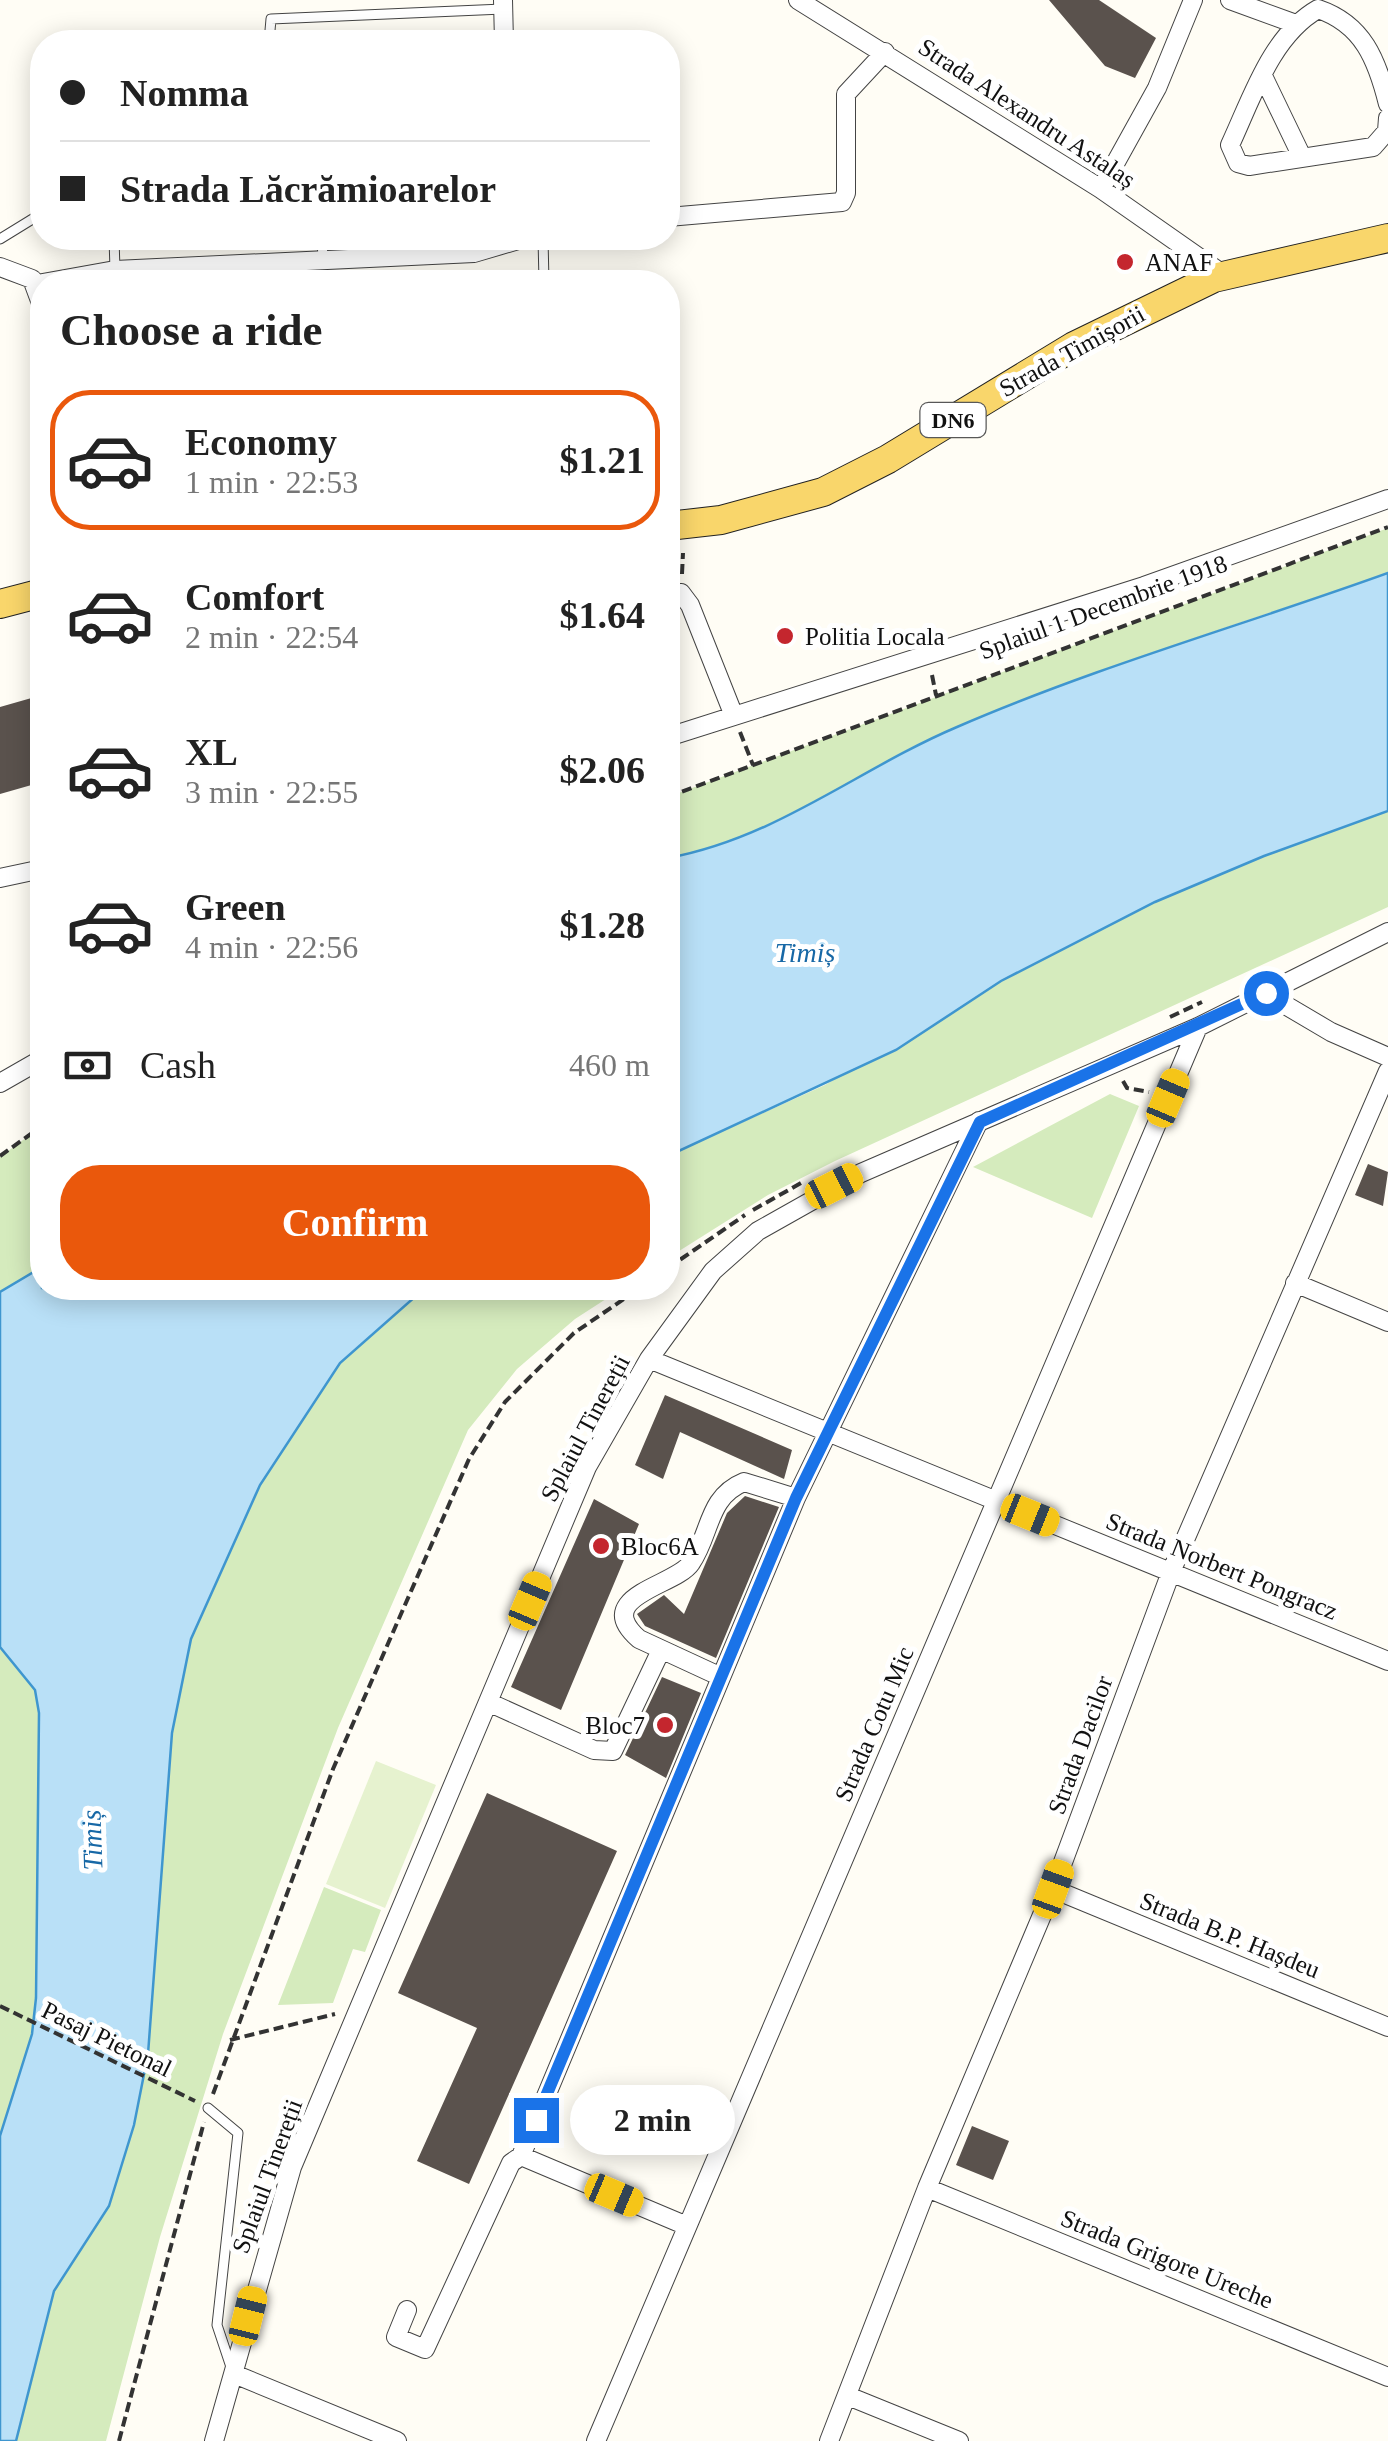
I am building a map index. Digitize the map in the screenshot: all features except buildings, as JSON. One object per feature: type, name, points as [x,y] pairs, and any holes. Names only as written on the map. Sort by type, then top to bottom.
[{"type":"main road","name":"Strada Timișorii","points":[[680,525],[721,520],[824,492],[888,459],[1074,346],[1178,292],[1276,260],[1384,242]]},
{"type":"main road","points":[[0,604],[30,596]]},
{"type":"street","name":"Strada Alexandru Astalaș","points":[[798,0],[1101,189],[1224,275]]},
{"type":"street","points":[[1101,189],[1157,88],[1193,0]]},
{"type":"street","points":[[1230,0],[1293,23]]},
{"type":"street","points":[[503,4],[504,30]]},
{"type":"street","points":[[1388,104],[1365,40],[1343,18],[1318,5],[1293,23],[1230,146],[1238,163],[1249,166],[1372,147],[1386,131],[1388,118]]},
{"type":"street","points":[[680,217],[842,202],[846,194],[846,94],[885,52]]},
{"type":"street","points":[[1264,76],[1302,157]]},
{"type":"street","points":[[281,270],[323,260],[474,254],[487,250]]},
{"type":"street","points":[[0,268],[30,278]]},
{"type":"street","name":"Splaiul 1 Decembrie 1918","points":[[680,733],[1144,586],[1388,499]]},
{"type":"street","points":[[680,593],[690,605],[734,716]]},
{"type":"street","points":[[0,878],[30,871]]},
{"type":"street","name":"Splaiul Tinereții","points":[[214,2441],[292,2167],[586,1467],[649,1359],[713,1271],[758,1230],[861,1172],[1198,1026],[1388,932]]},
{"type":"street","points":[[1266,993],[1331,1032],[1388,1057]]},
{"type":"street","name":"Strada Cotu Mic","points":[[596,2441],[1198,1026]]},
{"type":"street","points":[[0,1083],[30,1065]]},
{"type":"street","name":"Strada Dacilor","points":[[828,2441],[927,2188],[1053,1889],[1171,1572],[1388,1070]]},
{"type":"street","points":[[407,2310],[396,2336],[425,2350],[511,2163],[521,2156],[796,1498],[980,1122]]},
{"type":"street","points":[[1296,1283],[1388,1322]]},
{"type":"street","name":"Strada Norbert Pongracz","points":[[649,1359],[1388,1661]]},
{"type":"street","points":[[719,1676],[660,1650],[629,1631],[625,1616],[631,1601],[691,1564],[717,1501],[728,1488],[744,1482],[796,1498]]},
{"type":"street","points":[[488,1702],[604,1754],[620,1742],[660,1650]]},
{"type":"street","name":"Strada B.P. Hașdeu","points":[[1053,1889],[1388,2027]]},
{"type":"street","points":[[521,2156],[688,2226]]},
{"type":"street","name":"Strada Grigore Ureche","points":[[927,2188],[1388,2377]]},
{"type":"street","points":[[234,2374],[397,2441]]},
{"type":"street","points":[[848,2396],[960,2441]]},
{"type":"lane","points":[[372,0],[372,14]]},
{"type":"lane","points":[[270,30],[271,19],[503,4]]},
{"type":"lane","points":[[0,240],[30,221]]},
{"type":"lane","points":[[114,250],[115,270]]},
{"type":"lane","points":[[323,250],[323,260]]},
{"type":"lane","points":[[204,2105],[230,2123],[239,2146],[217,2325],[234,2374]]},
{"type":"path","name":"Splaiul 1 Decembrie 1918","points":[[680,792],[1388,527]]},
{"type":"path","points":[[930,663],[936,694]]},
{"type":"path","points":[[734,716],[753,764]]},
{"type":"path","points":[[1123,1080],[1127,1088],[1154,1093]]},
{"type":"path","points":[[0,1145],[2,1155],[30,1135]]},
{"type":"path","name":"Splaiul Tinereții","points":[[119,2441],[204,2105],[333,1770],[470,1460],[506,1402],[574,1333],[622,1300]]},
{"type":"path","name":"Pasaj Pietonal","points":[[0,2006],[204,2105]]},
{"type":"path","points":[[230,2040],[332,2013],[354,2020]]},
{"type":"green space","points":[[1388,528],[1388,573],[1160,650],[992,713],[912,747],[824,801],[737,840],[680,855],[680,793]]},
{"type":"green space","points":[[1388,811],[1388,907],[835,1161],[768,1195],[680,1250],[680,1151],[825,1085],[1001,981],[1155,902],[1264,856]]},
{"type":"green space","points":[[1110,1094],[1139,1106],[1092,1218],[973,1167]]},
{"type":"green space","points":[[30,1135],[30,1274],[0,1292],[0,1157]]},
{"type":"green space","points":[[411,1300],[604,1300],[575,1319],[517,1369],[468,1430],[338,1728],[223,2034],[160,2237],[106,2441],[16,2441],[54,2291],[109,2206],[134,2125],[148,2054],[172,1733],[191,1639],[260,1485],[340,1363]]},
{"type":"green space","points":[[0,1647],[35,1690],[39,1713],[36,1998],[32,2034],[0,2136]]},
{"type":"green space","points":[[376,1761],[436,1785],[385,1908],[326,1884]]},
{"type":"green space","points":[[324,1887],[381,1910],[365,1952],[353,1949],[333,2003],[278,2005]]},
{"type":"water","name":"Timiș","points":[[1388,573],[1388,811],[1264,856],[1155,902],[1001,981],[896,1050],[680,1150],[680,855],[745,835],[957,727],[1117,665]]},
{"type":"water","name":"Timiș","points":[[30,1274],[30,1300],[411,1300],[340,1363],[260,1485],[191,1639],[172,1733],[148,2054],[134,2125],[109,2206],[54,2291],[16,2441],[0,2441],[0,2136],[32,2034],[36,1998],[39,1713],[35,1690],[0,1647],[0,1292]]},
{"type":"place","name":"ANAF","points":[[1125,262]]},
{"type":"place","name":"Politia Locala","points":[[785,636]]},
{"type":"place","name":"Bloc6A","points":[[601,1546]]},
{"type":"place","name":"Bloc7","points":[[665,1725]]},
{"type":"route","points":[[536,2120],[796,1498],[950,1176],[980,1122],[1266,993]]}]
